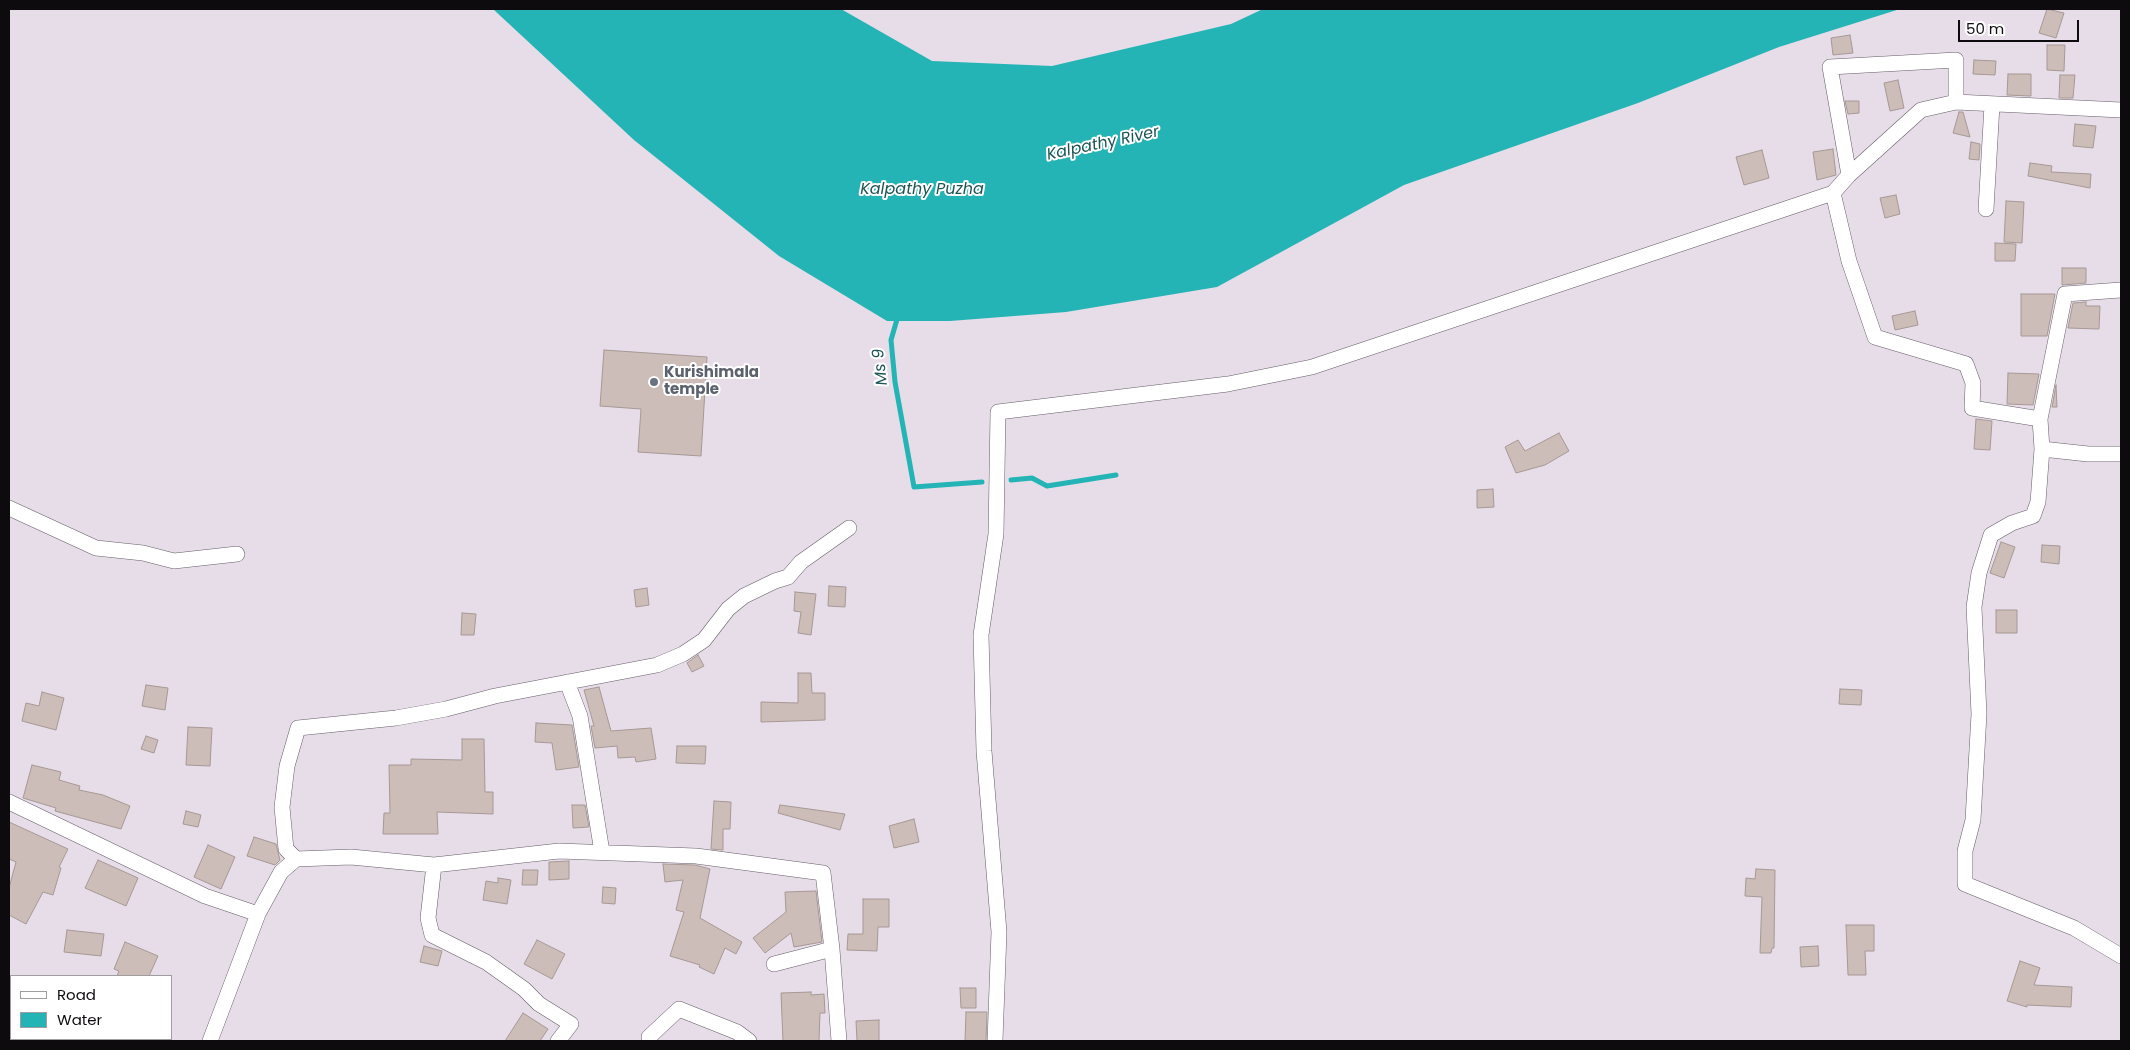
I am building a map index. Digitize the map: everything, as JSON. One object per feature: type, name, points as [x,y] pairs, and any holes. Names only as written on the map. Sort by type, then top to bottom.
[{"type":"street","points":[[1849,175],[1830,66],[1956,60],[1956,102]]},
{"type":"street","points":[[995,1041],[999,932],[984,751],[982,635],[996,534],[998,412],[1228,384],[1312,367],[1833,192],[1849,175],[1921,110],[1956,102],[2121,110]]},
{"type":"street","points":[[1986,209],[1992,105]]},
{"type":"street","points":[[1833,192],[1849,261],[1875,337],[1966,364],[1973,383],[1972,408],[2040,419]]},
{"type":"street","points":[[2121,290],[2065,294],[2040,419],[2042,449],[2038,502],[2033,516],[2012,523],[1991,534],[1979,573],[1974,607],[1979,714],[1973,820],[1965,851],[1965,884],[2074,928],[2121,956]]},
{"type":"street","points":[[2042,449],[2088,454],[2121,454]]},
{"type":"street","points":[[9,508],[96,548],[143,553],[174,561],[237,554]]},
{"type":"street","points":[[296,859],[286,849],[282,807],[287,766],[298,728],[396,718],[657,665],[682,654],[704,640],[728,609],[744,596],[788,577],[801,562],[849,528]]},
{"type":"street","points":[[567,682],[580,716],[602,852]]},
{"type":"street","points":[[9,802],[205,896],[258,914]]},
{"type":"street","points":[[210,1041],[258,914],[280,872],[296,859],[351,857],[434,865],[559,851],[696,856],[823,873],[832,950],[839,1041]]},
{"type":"street","points":[[434,865],[428,918],[432,935],[486,962],[524,989],[539,1004],[571,1024],[558,1041]]},
{"type":"street","points":[[774,964],[832,950]]},
{"type":"street","points":[[651,1040],[679,1009],[737,1032],[749,1041]]},
{"type":"water","name":"Kalpathy Puzha","points":[[493,9],[841,9],[932,61],[1052,66],[1231,24],[1263,9],[1900,9],[1779,47],[1638,103],[1404,185],[1217,287],[1066,312],[950,321],[887,321],[779,256],[634,140]]},
{"type":"building","points":[[2047,9],[2064,13],[2056,38],[2039,33]]},
{"type":"building","points":[[1850,35],[1853,53],[1833,55],[1831,38]]},
{"type":"building","points":[[2047,45],[2065,45],[2064,71],[2047,70]]},
{"type":"building","points":[[1974,60],[1996,61],[1995,75],[1973,74]]},
{"type":"building","points":[[2008,74],[2031,74],[2031,96],[2007,95]]},
{"type":"building","points":[[2060,75],[2075,75],[2073,98],[2059,98]]},
{"type":"building","points":[[1898,80],[1904,108],[1890,111],[1884,83]]},
{"type":"building","points":[[1845,101],[1859,101],[1859,113],[1848,114]]},
{"type":"building","points":[[1959,112],[1963,112],[1970,137],[1953,133]]},
{"type":"building","points":[[2075,124],[2096,126],[2093,148],[2073,146]]},
{"type":"building","points":[[1971,142],[1980,144],[1979,160],[1969,159]]},
{"type":"building","points":[[1833,149],[1836,175],[1817,180],[1813,152]]},
{"type":"building","points":[[1762,150],[1769,178],[1744,185],[1736,157]]},
{"type":"building","points":[[2030,163],[2052,166],[2051,172],[2091,174],[2090,188],[2028,176]]},
{"type":"building","points":[[1896,195],[1900,214],[1885,218],[1880,198]]},
{"type":"building","points":[[2006,201],[2024,202],[2022,243],[2004,242]]},
{"type":"building","points":[[1995,243],[2016,244],[2015,261],[1995,261]]},
{"type":"building","points":[[2062,268],[2086,268],[2086,283],[2062,285]]},
{"type":"building","points":[[2021,294],[2055,294],[2047,336],[2021,336]]},
{"type":"building","points":[[2086,302],[2086,306],[2100,306],[2099,329],[2068,328],[2073,303]]},
{"type":"building","points":[[1915,311],[1918,325],[1895,330],[1892,316]]},
{"type":"building","name":"Kurishimala temple","points":[[604,350],[707,357],[701,456],[638,452],[641,409],[600,406]]},
{"type":"building","points":[[2008,373],[2039,374],[2033,405],[2007,404]]},
{"type":"building","points":[[2056,385],[2057,407],[2052,407]]},
{"type":"building","points":[[1976,419],[1992,421],[1990,450],[1974,449]]},
{"type":"building","points":[[1559,433],[1569,451],[1545,465],[1516,473],[1505,447],[1518,440],[1525,451]]},
{"type":"building","points":[[1493,489],[1494,507],[1477,508],[1477,490]]},
{"type":"building","points":[[2001,542],[2015,547],[2004,578],[1990,573]]},
{"type":"building","points":[[2042,545],[2060,546],[2059,564],[2041,562]]},
{"type":"building","points":[[829,586],[846,587],[845,607],[828,606]]},
{"type":"building","points":[[647,588],[649,605],[636,607],[634,590]]},
{"type":"building","points":[[795,592],[816,594],[811,635],[798,633],[801,612],[794,611]]},
{"type":"building","points":[[1996,610],[2017,610],[2017,633],[1996,633]]},
{"type":"building","points":[[462,613],[476,614],[474,635],[461,635]]},
{"type":"building","points":[[698,655],[704,666],[692,672],[687,663]]},
{"type":"building","points":[[798,673],[811,673],[812,693],[825,693],[825,720],[761,722],[761,702],[798,703]]},
{"type":"building","points":[[146,685],[168,688],[165,710],[142,706]]},
{"type":"building","points":[[599,687],[611,731],[651,728],[656,759],[636,762],[635,757],[618,758],[617,746],[595,748],[591,726],[594,726],[584,690]]},
{"type":"building","points":[[1840,689],[1862,690],[1861,705],[1839,704]]},
{"type":"building","points":[[42,692],[64,698],[56,730],[22,721],[26,703],[39,706]]},
{"type":"building","points":[[536,723],[572,725],[579,767],[556,770],[552,743],[535,742]]},
{"type":"building","points":[[188,727],[212,728],[210,766],[186,765]]},
{"type":"building","points":[[146,736],[158,740],[154,753],[141,749]]},
{"type":"building","points":[[462,739],[484,739],[485,792],[493,792],[493,814],[437,812],[438,834],[383,834],[384,813],[390,813],[389,765],[411,765],[411,759],[462,760]]},
{"type":"building","points":[[677,746],[706,746],[705,764],[676,763]]},
{"type":"building","points":[[32,765],[61,772],[59,780],[80,786],[79,790],[103,795],[130,806],[121,829],[55,811],[56,808],[23,798]]},
{"type":"building","points":[[714,801],[731,802],[730,829],[723,829],[723,850],[711,849]]},
{"type":"building","points":[[572,805],[585,805],[589,827],[573,828]]},
{"type":"building","points":[[780,805],[845,814],[840,830],[778,813]]},
{"type":"building","points":[[186,811],[201,815],[198,827],[183,824]]},
{"type":"building","points":[[914,819],[919,842],[894,848],[889,826]]},
{"type":"building","points":[[9,822],[68,849],[59,867],[61,868],[53,895],[43,892],[26,924],[9,915],[9,888],[16,862],[9,859]]},
{"type":"building","points":[[254,837],[276,844],[280,860],[275,865],[247,856]]},
{"type":"building","points":[[208,845],[235,857],[221,889],[194,877]]},
{"type":"building","points":[[98,860],[138,878],[126,906],[85,888]]},
{"type":"building","points":[[569,861],[569,879],[549,880],[549,862]]},
{"type":"building","points":[[663,864],[695,865],[710,869],[700,918],[742,942],[736,954],[725,948],[714,974],[699,967],[700,965],[670,956],[684,912],[676,910],[683,880],[665,882]]},
{"type":"building","points":[[1756,869],[1775,870],[1774,948],[1772,948],[1771,953],[1760,953],[1762,897],[1745,896],[1746,878],[1755,879]]},
{"type":"building","points":[[523,870],[538,870],[537,885],[522,885]]},
{"type":"building","points":[[498,878],[511,880],[507,904],[483,900],[486,881],[498,883]]},
{"type":"building","points":[[603,887],[616,888],[615,904],[602,903]]},
{"type":"building","points":[[816,891],[822,942],[794,947],[791,933],[765,953],[753,938],[786,912],[785,892]]},
{"type":"building","points":[[863,899],[889,899],[889,927],[878,927],[877,951],[847,950],[848,934],[863,934]]},
{"type":"building","points":[[1846,925],[1874,925],[1874,951],[1865,951],[1866,975],[1848,975]]},
{"type":"building","points":[[67,930],[104,934],[101,956],[64,952]]},
{"type":"building","points":[[537,940],[565,954],[552,979],[524,964]]},
{"type":"building","points":[[125,942],[158,956],[149,975],[117,975],[119,971],[114,969]]},
{"type":"building","points":[[424,946],[442,951],[438,966],[420,962]]},
{"type":"building","points":[[1818,946],[1819,966],[1801,967],[1800,947]]},
{"type":"building","points":[[2020,961],[2040,968],[2034,985],[2072,987],[2071,1007],[2027,1005],[2027,1007],[2007,1001]]},
{"type":"building","points":[[960,988],[976,988],[976,1008],[961,1008]]},
{"type":"building","points":[[811,992],[811,995],[824,994],[825,1013],[820,1013],[819,1041],[783,1041],[781,993]]},
{"type":"building","points":[[966,1012],[987,1012],[986,1041],[965,1041]]},
{"type":"building","points":[[523,1013],[548,1029],[540,1041],[505,1041]]},
{"type":"building","points":[[879,1020],[879,1041],[857,1041],[856,1021]]},
{"type":"waterway","name":"Ms 9","points":[[898,316],[891,340],[895,382],[914,487],[982,482]]},
{"type":"waterway","name":"Ms 9","points":[[1011,480],[1032,478],[1047,486],[1116,475]]},
{"type":"place","name":"Kurishimala temple","points":[[654,382]]},
{"type":"water label","name":"Kalpathy River","points":[[1103,144]]}]
